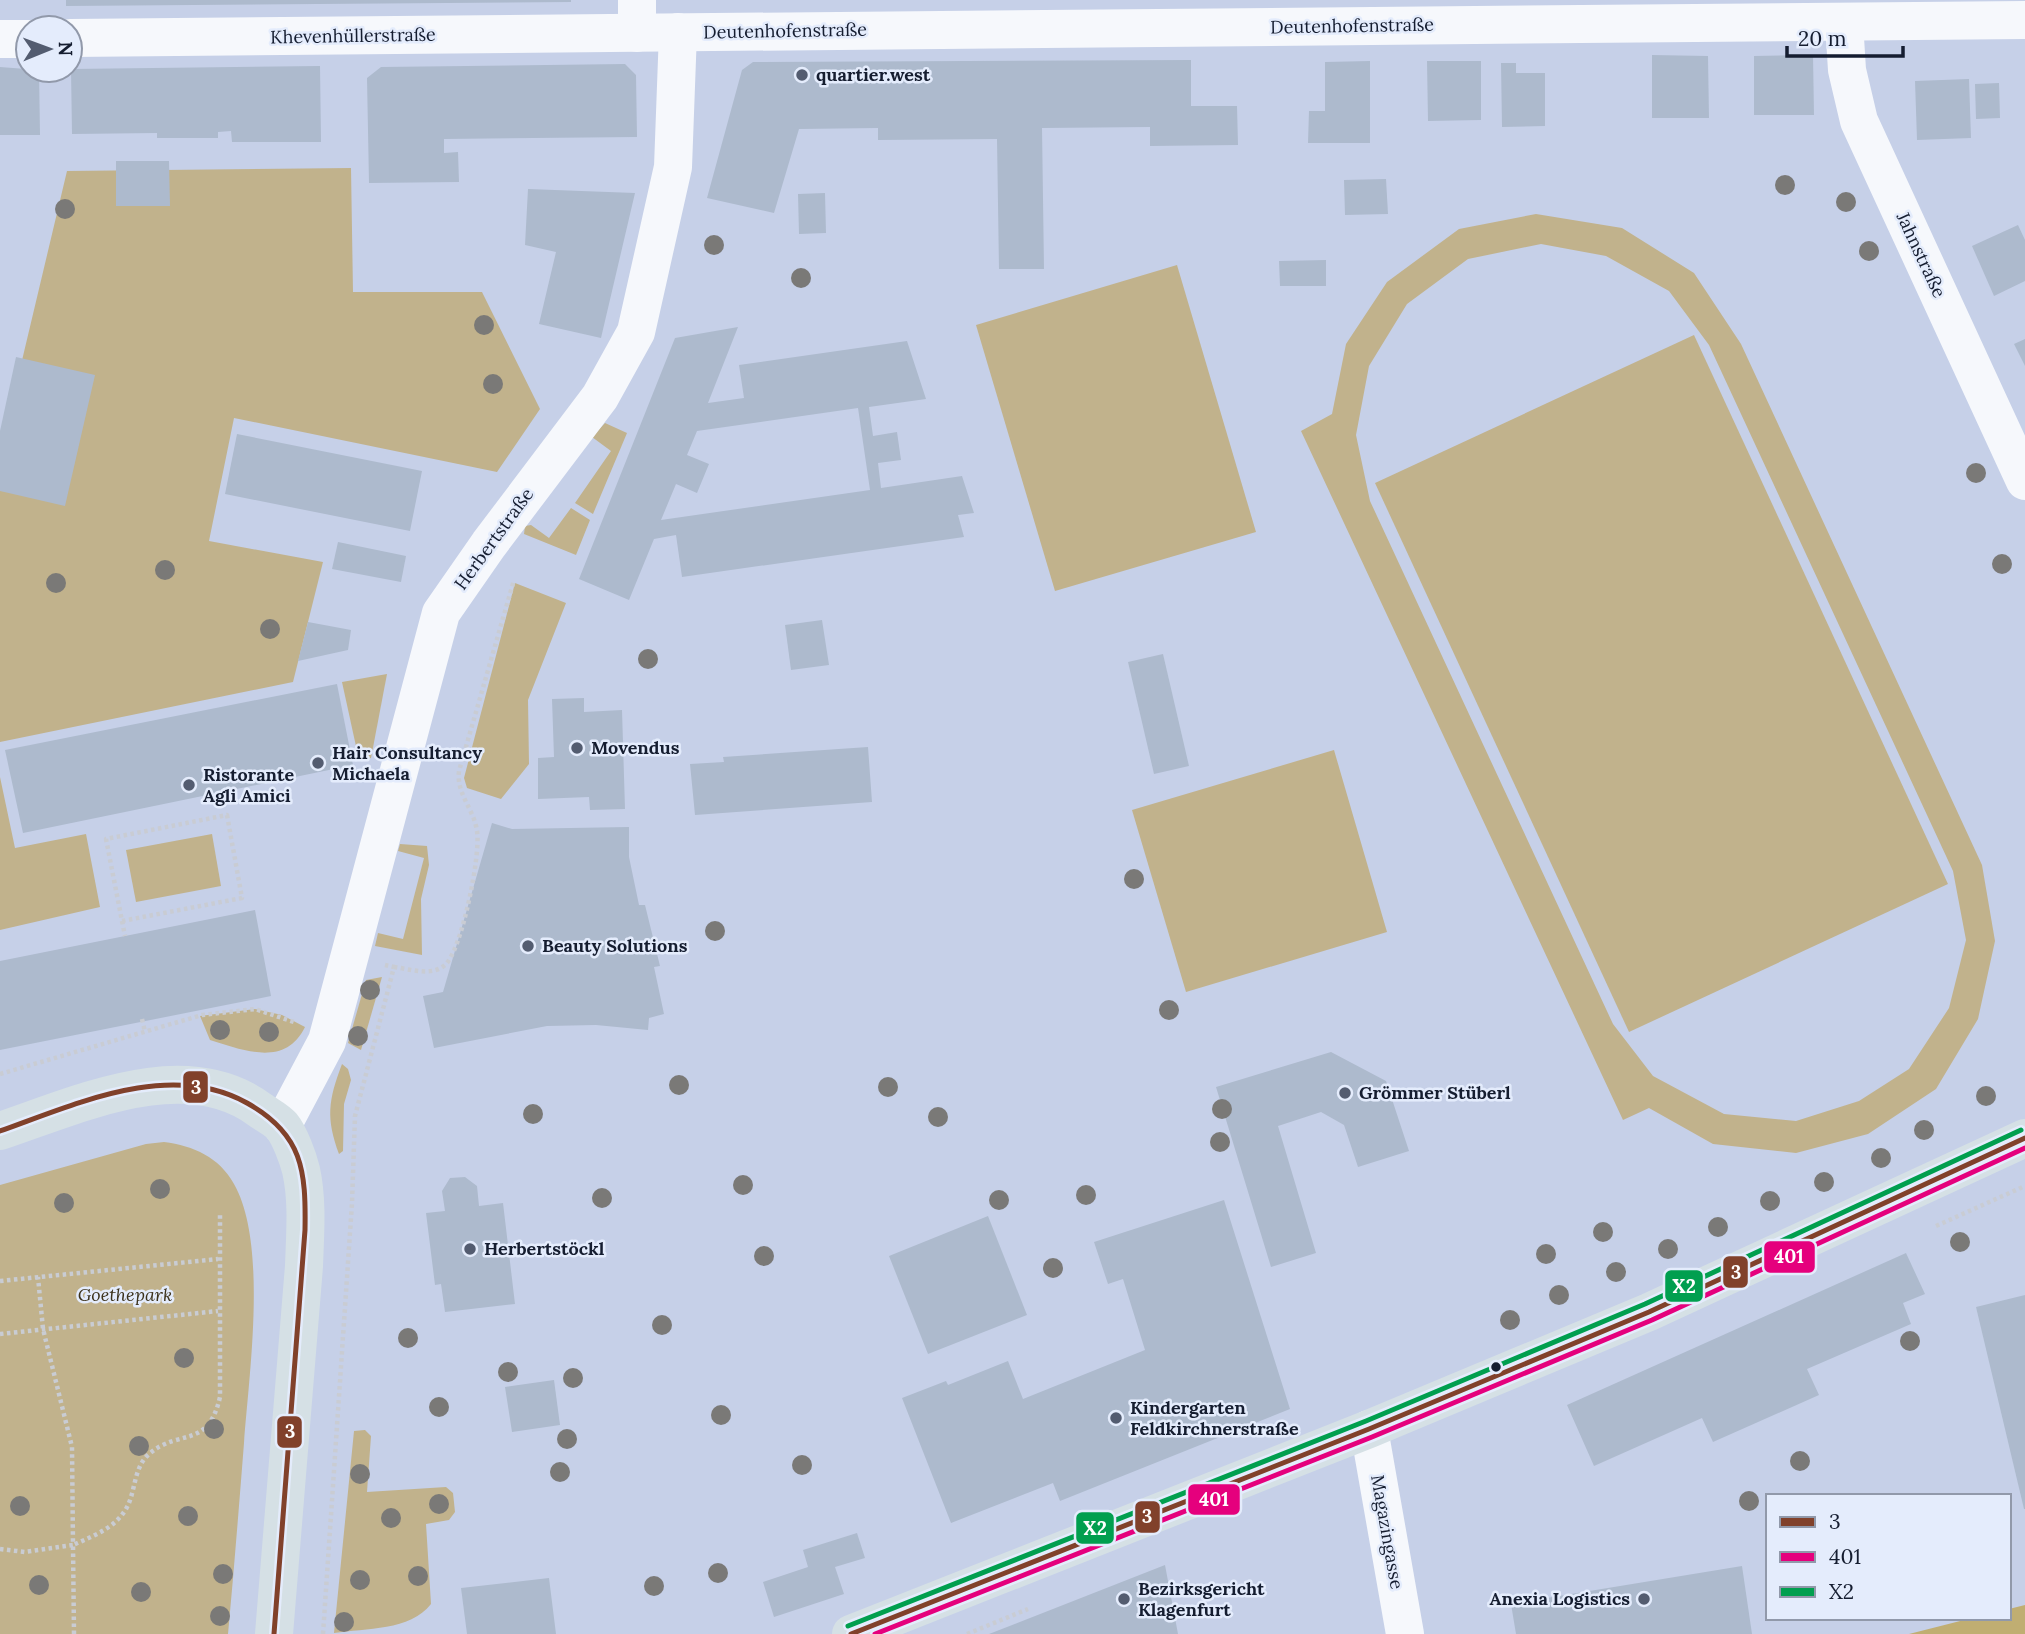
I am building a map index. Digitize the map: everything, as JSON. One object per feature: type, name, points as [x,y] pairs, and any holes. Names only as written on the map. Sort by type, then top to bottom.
[{"type":"main road","points":[[0,1131],[96,1099],[157,1086],[202,1086],[244,1098],[282,1126],[301,1169],[305,1205],[304,1266],[274,1634]]},
{"type":"main road","points":[[851,1634],[1369,1429],[1649,1312],[2025,1138]]},
{"type":"street","name":"Deutenhofenstraße","points":[[678,32],[1779,11],[1844,22],[2025,20]]},
{"type":"street","points":[[637,17],[678,32]]},
{"type":"street","name":"Khevenhüllerstraße","points":[[84,37],[637,17]]},
{"type":"street","name":"Jahnstraße","points":[[1844,22],[1846,70],[1859,121],[2025,481]]},
{"type":"street","name":"Herbertstraße","points":[[282,1126],[327,1041],[440,613],[600,397],[636,332],[673,167],[678,32]]},
{"type":"street","name":"Magazingasse","points":[[1369,1429],[1405,1634]]},
{"type":"path","points":[[394,967],[429,972],[446,964],[457,939],[480,850],[477,827],[458,783],[459,771],[516,572]]},
{"type":"path","points":[[122,921],[242,898],[227,816],[106,839],[122,921],[125,936]]},
{"type":"path","points":[[0,1074],[202,1015],[255,1009],[282,1015],[305,1027]]},
{"type":"path","points":[[142,1019],[145,1032]]},
{"type":"path","points":[[323,1634],[352,1203],[355,1116],[361,1087]]},
{"type":"path","points":[[0,1549],[25,1552],[73,1545],[110,1528],[126,1509],[141,1463],[150,1452],[202,1431],[216,1416],[220,1397],[220,1212]]},
{"type":"path","points":[[0,1281],[218,1259]]},
{"type":"path","points":[[38,1277],[43,1329],[72,1447],[74,1634]]},
{"type":"path","points":[[0,1334],[219,1311]]},
{"type":"green space","points":[[351,168],[353,292],[482,292],[540,409],[497,472],[234,418],[209,541],[323,562],[293,682],[0,742],[0,453],[67,171]]},
{"type":"green space","points":[[1536,214],[1622,228],[1694,273],[1741,344],[1982,865],[1995,941],[1978,1019],[1936,1089],[1868,1134],[1796,1153],[1713,1144],[1649,1108],[1623,1120],[1301,431],[1332,414],[1346,344],[1387,282],[1459,229]],"holes":[[[1541,244],[1606,256],[1669,291],[1709,345],[1953,871],[1966,940],[1949,1008],[1909,1069],[1859,1101],[1796,1121],[1724,1114],[1653,1076],[1613,1024],[1370,501],[1356,435],[1369,366],[1407,304],[1468,259]]]},
{"type":"green space","points":[[1177,265],[1256,532],[1055,591],[976,325]]},
{"type":"green space","points":[[1694,335],[1948,884],[1629,1032],[1375,483]]},
{"type":"green space","points":[[605,423],[627,433],[593,514],[575,503],[611,451],[592,437]]},
{"type":"green space","points":[[571,508],[590,520],[576,555],[524,534],[525,526],[531,525],[549,538]]},
{"type":"green space","points":[[515,583],[566,603],[528,700],[529,764],[501,799],[467,788],[464,778]]},
{"type":"green space","points":[[387,674],[371,758],[359,760],[342,682]]},
{"type":"green space","points":[[1334,750],[1387,932],[1186,992],[1132,810]]},
{"type":"green space","points":[[0,777],[15,848],[86,834],[100,907],[0,930]]},
{"type":"green space","points":[[212,834],[221,886],[136,902],[126,850]]},
{"type":"green space","points":[[400,844],[427,846],[429,865],[421,899],[422,955],[375,946],[378,933],[403,939],[424,858],[398,851]]},
{"type":"green space","points":[[382,977],[361,1050],[348,1043],[366,980]]},
{"type":"green space","points":[[255,1009],[282,1015],[305,1027],[297,1040],[286,1048],[262,1053],[210,1040],[200,1016]]},
{"type":"green space","points":[[342,1064],[348,1069],[351,1080],[344,1104],[343,1151],[339,1154],[332,1130],[330,1109]]},
{"type":"green space","name":"Goethepark","points":[[164,1142],[205,1154],[221,1167],[234,1184],[251,1240],[254,1310],[252,1347],[228,1634],[0,1634],[0,1185],[146,1144]]},
{"type":"green space","points":[[365,1430],[371,1436],[367,1492],[446,1487],[453,1493],[455,1512],[449,1520],[426,1524],[431,1604],[422,1613],[387,1627],[334,1633],[354,1431]]},
{"type":"shaded area","points":[[2025,1605],[2025,1634],[1909,1634],[1964,1620],[2011,1620],[2011,1608]]},
{"type":"building","points":[[66,0],[571,0],[571,2],[66,6]]},
{"type":"building","points":[[1652,55],[1708,56],[1709,118],[1652,118]]},
{"type":"building","points":[[1813,55],[1814,115],[1754,115],[1754,56]]},
{"type":"building","points":[[1191,60],[1191,106],[1237,106],[1238,145],[1150,146],[1150,127],[1042,128],[1044,269],[999,269],[997,139],[878,140],[878,128],[799,129],[774,213],[707,198],[742,70],[753,62]]},
{"type":"building","points":[[1370,61],[1370,143],[1308,143],[1309,111],[1325,111],[1325,62]]},
{"type":"building","points":[[1427,61],[1481,61],[1481,120],[1428,121]]},
{"type":"building","points":[[1501,63],[1516,63],[1516,73],[1545,73],[1545,126],[1502,127]]},
{"type":"building","points":[[625,64],[636,75],[637,137],[444,139],[444,153],[458,152],[459,182],[369,183],[367,78],[381,67]]},
{"type":"building","points":[[320,66],[321,142],[232,142],[231,131],[218,132],[218,138],[157,138],[157,133],[72,134],[71,84],[84,84],[84,69]]},
{"type":"building","points":[[0,67],[14,68],[14,84],[39,84],[40,135],[0,135]]},
{"type":"building","points":[[1969,79],[1971,138],[1917,140],[1915,81]]},
{"type":"building","points":[[1999,83],[2000,118],[1976,119],[1975,84]]},
{"type":"building","points":[[116,161],[169,161],[170,206],[116,206]]},
{"type":"building","points":[[1386,179],[1388,214],[1345,215],[1344,180]]},
{"type":"building","points":[[528,189],[635,193],[601,338],[539,324],[556,252],[525,245]]},
{"type":"building","points":[[825,193],[826,233],[799,234],[798,194]]},
{"type":"building","points":[[2018,225],[2025,240],[2025,281],[1994,296],[1972,246]]},
{"type":"building","points":[[1326,260],[1326,286],[1280,286],[1279,261]]},
{"type":"building","points":[[738,327],[708,403],[744,398],[739,365],[907,341],[926,399],[869,407],[873,436],[897,432],[901,460],[878,463],[881,488],[962,476],[974,513],[958,515],[964,537],[682,577],[676,535],[654,539],[629,600],[579,579],[675,338]],"holes":[[[858,408],[870,490],[661,520],[676,484],[697,493],[709,464],[687,455],[697,431]]]},
{"type":"building","points":[[2025,339],[2025,366],[2014,344]]},
{"type":"building","points":[[16,357],[95,375],[65,506],[0,491],[0,431]]},
{"type":"building","points":[[237,434],[422,471],[410,531],[225,494]]},
{"type":"building","points":[[338,542],[406,556],[401,582],[332,569]]},
{"type":"building","points":[[822,620],[829,665],[791,670],[785,625]]},
{"type":"building","points":[[308,622],[351,630],[348,650],[298,661]]},
{"type":"building","points":[[1163,654],[1189,766],[1154,774],[1128,662]]},
{"type":"building","points":[[337,684],[353,765],[23,833],[5,750]]},
{"type":"building","points":[[584,698],[584,712],[622,710],[625,809],[590,810],[589,797],[538,799],[538,758],[554,757],[552,699]]},
{"type":"building","points":[[868,747],[872,802],[695,815],[690,764],[724,762],[723,757]]},
{"type":"building","points":[[492,823],[512,829],[629,827],[629,857],[639,905],[645,905],[660,966],[654,967],[664,1014],[649,1018],[648,1030],[596,1025],[547,1026],[434,1048],[423,996],[443,992]]},
{"type":"building","points":[[255,910],[271,996],[0,1050],[0,961]]},
{"type":"building","points":[[1331,1052],[1386,1081],[1409,1151],[1358,1167],[1344,1125],[1321,1112],[1278,1126],[1316,1253],[1271,1267],[1216,1087]]},
{"type":"building","name":"Herbertstöckl","points":[[465,1177],[477,1186],[479,1206],[503,1203],[515,1304],[445,1312],[441,1284],[435,1285],[426,1213],[445,1211],[442,1191],[450,1178]]},
{"type":"building","points":[[1224,1200],[1290,1409],[1060,1501],[1053,1483],[951,1523],[902,1398],[946,1381],[948,1385],[1008,1361],[1023,1399],[1145,1350],[1123,1279],[1108,1284],[1094,1242]]},
{"type":"building","points":[[988,1216],[1027,1315],[928,1354],[889,1256]]},
{"type":"building","points":[[1906,1253],[1925,1294],[1903,1303],[1911,1324],[1807,1369],[1819,1395],[1713,1442],[1702,1418],[1594,1466],[1567,1405]]},
{"type":"building","points":[[2025,1295],[2025,1509],[2024,1509],[1976,1307]]},
{"type":"building","points":[[554,1380],[560,1425],[512,1432],[505,1387]]},
{"type":"building","points":[[857,1533],[865,1558],[835,1567],[844,1594],[774,1617],[763,1582],[808,1567],[803,1550]]},
{"type":"building","name":"Bezirksgericht Klagenfurt","points":[[1165,1565],[1178,1634],[989,1634]]},
{"type":"building","name":"Anexia Logistics","points":[[1742,1566],[1752,1634],[1516,1634],[1511,1604]]},
{"type":"building","points":[[549,1578],[556,1634],[467,1634],[461,1588]]},
{"type":"transit line","name":"3","points":[[0,1131],[60,1109],[123,1091],[187,1085],[217,1091],[247,1103],[266,1115],[290,1141],[302,1172],[305,1230],[274,1634]]},
{"type":"transit line","name":"X2","points":[[848,1626],[1366,1421],[1645,1304],[2021,1130]]},
{"type":"transit line","name":"3","points":[[851,1634],[1369,1429],[1649,1312],[2025,1138]]},
{"type":"transit line","name":"401","points":[[875,1634],[1372,1437],[1652,1320],[2025,1148]]},
{"type":"place","name":"quartier.west","points":[[802,75]]},
{"type":"place","name":"Movendus","points":[[577,748]]},
{"type":"place","name":"Hair Consultancy Michaela","points":[[318,763]]},
{"type":"place","name":"Ristorante Agli Amici","points":[[189,785]]},
{"type":"place","name":"Beauty Solutions","points":[[528,946]]},
{"type":"place","name":"Grömmer Stüberl","points":[[1345,1093]]},
{"type":"place","name":"Herbertstöckl","points":[[470,1249]]},
{"type":"place","name":"Kindergarten Feldkirchnerstraße","points":[[1116,1418]]},
{"type":"place","name":"Bezirksgericht Klagenfurt","points":[[1124,1599]]},
{"type":"place","name":"Anexia Logistics","points":[[1644,1599]]}]
